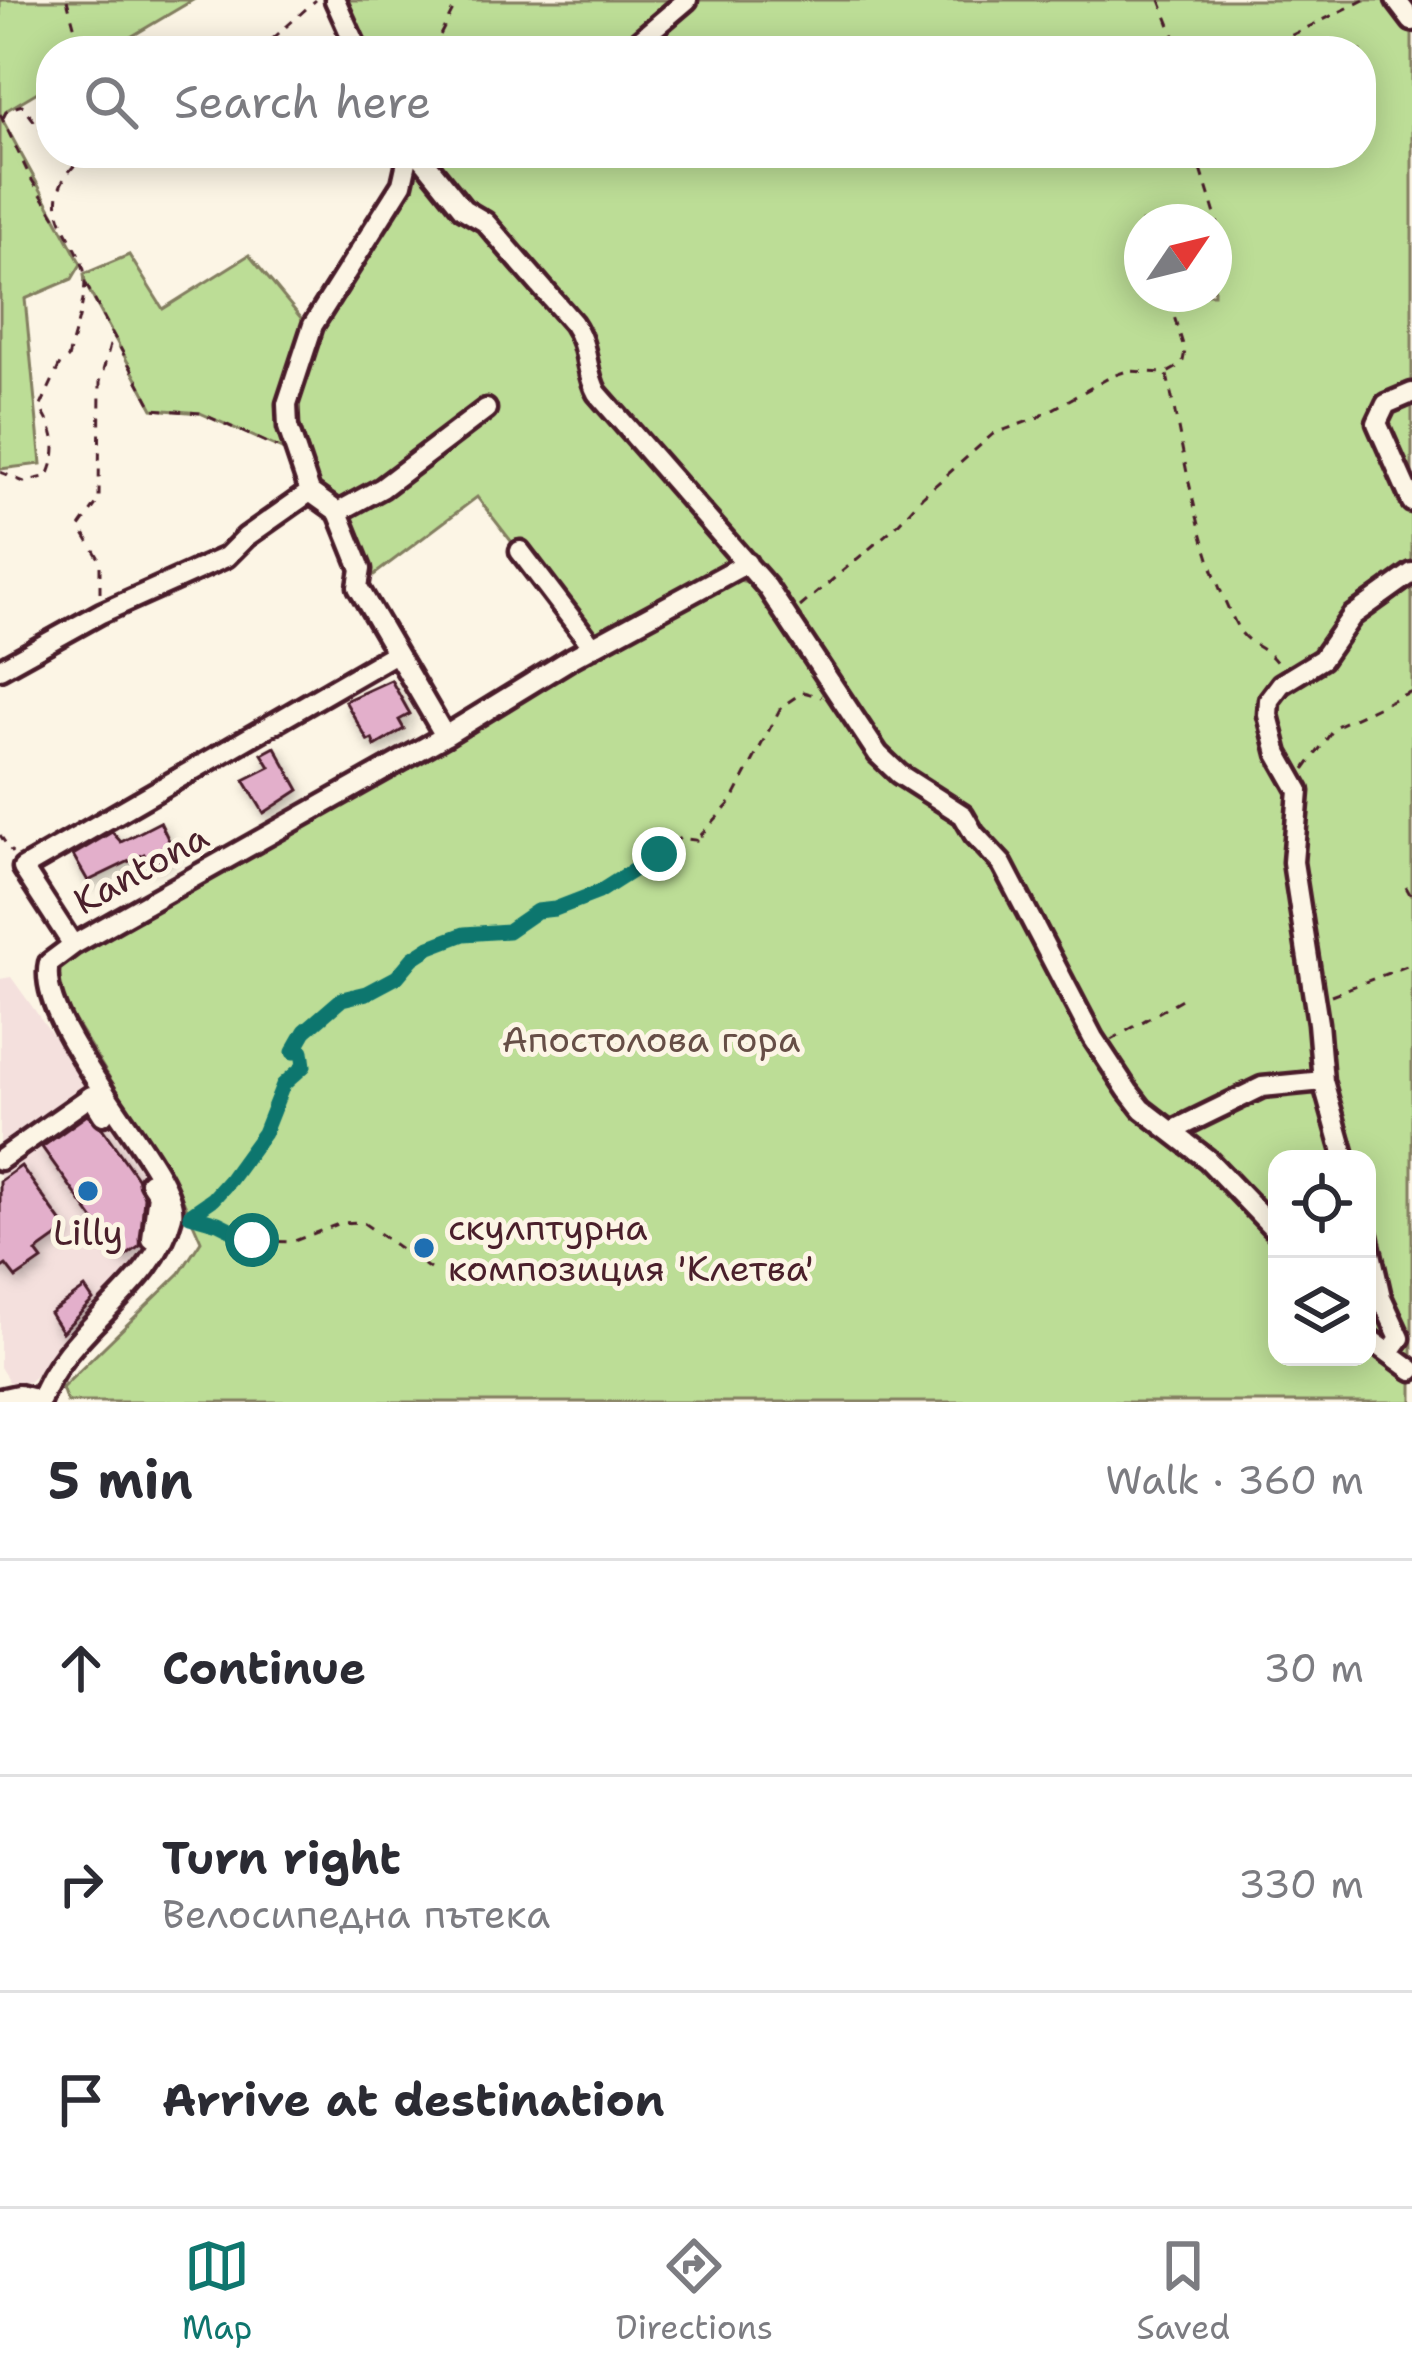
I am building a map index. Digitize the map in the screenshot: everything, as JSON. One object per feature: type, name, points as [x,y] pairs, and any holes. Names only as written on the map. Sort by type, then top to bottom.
[{"type":"street","points":[[335,0],[351,36]]},
{"type":"street","points":[[645,36],[687,0]]},
{"type":"street","points":[[1396,0],[1412,21]]},
{"type":"street","points":[[406,168],[402,184],[324,304],[297,365],[286,415],[310,492],[338,512],[361,569],[358,587],[445,736]]},
{"type":"street","points":[[430,168],[573,323],[584,340],[589,379],[597,393],[747,563],[888,766],[953,806],[1002,864],[1093,1039],[1142,1109],[1174,1130],[1268,1221]]},
{"type":"street","points":[[1412,393],[1382,408],[1377,423],[1412,502]]},
{"type":"street","points":[[338,512],[382,488],[486,409]]},
{"type":"street","points":[[0,669],[100,613],[226,556],[310,492]]},
{"type":"street","points":[[520,551],[592,647]]},
{"type":"street","name":"Kantona","points":[[396,653],[23,868],[73,945],[747,563]]},
{"type":"street","points":[[1342,1150],[1323,1081],[1293,862],[1300,808],[1296,787],[1278,754],[1268,716],[1269,700],[1281,684],[1322,658],[1352,616],[1412,573]]},
{"type":"street","points":[[18,1398],[59,1363],[126,1288],[182,1214],[87,1069],[48,986],[49,963],[73,945]]},
{"type":"street","points":[[1174,1130],[1262,1087],[1323,1081]]},
{"type":"street","points":[[0,1160],[91,1096],[158,1194],[152,1239]]},
{"type":"street","points":[[1372,1258],[1381,1297],[1400,1338],[1389,1353]]},
{"type":"street","points":[[1376,1344],[1412,1370]]},
{"type":"path","points":[[67,0],[76,36]]},
{"type":"path","points":[[276,36],[316,0]]},
{"type":"path","points":[[440,36],[458,0]]},
{"type":"path","points":[[1160,0],[1174,36]]},
{"type":"path","points":[[1289,36],[1364,0]]},
{"type":"path","points":[[36,123],[22,105],[1,117],[153,409],[200,413],[284,450],[302,465]]},
{"type":"path","points":[[60,224],[57,201],[75,168]]},
{"type":"path","points":[[1201,168],[1212,204]]},
{"type":"path","points":[[0,472],[24,482],[48,476],[57,455],[55,431],[40,408],[59,364],[68,358],[85,283]]},
{"type":"path","points":[[788,616],[895,527],[993,434],[1037,418],[1112,376],[1127,371],[1167,373],[1183,362],[1185,351],[1173,312]]},
{"type":"path","points":[[100,613],[100,560],[80,527],[99,500],[100,382],[113,332]]},
{"type":"path","points":[[1167,373],[1178,441],[1213,568],[1243,635],[1276,660],[1281,684]]},
{"type":"path","points":[[1296,787],[1311,757],[1336,726],[1412,691]]},
{"type":"path","points":[[182,1214],[213,1199],[254,1148],[283,1085],[304,1066],[302,1051],[293,1052],[293,1046],[342,999],[367,993],[397,977],[413,958],[440,942],[491,929],[508,931],[537,911],[599,892],[680,838],[702,841],[700,835],[732,801],[784,703],[811,692],[845,706]]},
{"type":"path","points":[[0,835],[23,868]]},
{"type":"path","points":[[1406,887],[1412,898]]},
{"type":"path","points":[[1318,1023],[1324,1001],[1333,994],[1412,964]]},
{"type":"path","points":[[1093,1039],[1107,1042],[1185,997]]},
{"type":"path","points":[[182,1214],[260,1241],[292,1242],[341,1223],[362,1222],[430,1269]]},
{"type":"shaded area","points":[[11,977],[157,1181],[167,1219],[142,1265],[46,1367],[29,1382],[10,1383],[0,1367],[0,979]]},
{"type":"green space","points":[[0,0],[193,0],[132,36],[36,36],[36,93],[7,110],[2,119],[81,264],[72,279],[25,299],[41,464],[0,469]]},
{"type":"green space","name":"Апостолова гора","points":[[335,0],[1412,0],[1412,1402],[67,1402],[62,1388],[180,1273],[201,1241],[181,1195],[59,995],[52,966],[69,950],[730,578],[765,586],[746,563],[593,647],[477,497],[358,587],[338,512],[310,492],[302,465],[284,450],[200,413],[153,409],[84,274],[129,255],[163,309],[249,255],[311,330],[373,231],[402,168],[1376,168],[1376,36],[351,36]]},
{"type":"building","points":[[391,680],[410,714],[399,720],[404,729],[375,746],[345,701]]},
{"type":"building","points":[[275,747],[299,790],[264,813],[244,780],[270,767],[262,754]]},
{"type":"building","points":[[160,822],[174,851],[169,856],[149,865],[144,854],[88,881],[73,855],[112,832],[121,842]]},
{"type":"building","points":[[87,1115],[102,1128],[137,1178],[144,1197],[140,1246],[122,1259],[42,1147]]},
{"type":"building","points":[[21,1166],[67,1230],[36,1252],[42,1260],[16,1278],[6,1265],[0,1269],[0,1181]]},
{"type":"building","points":[[85,1288],[93,1300],[62,1332],[50,1313]]},
{"type":"place","name":"Lilly","points":[[88,1191]]},
{"type":"place","name":"скулптурна композиция 'Клетва'","points":[[424,1248]]},
{"type":"route","points":[[252,1240],[190,1215],[213,1199],[253,1151],[283,1085],[304,1066],[302,1051],[293,1052],[293,1046],[305,1031],[342,999],[367,993],[397,977],[413,958],[440,942],[491,929],[508,931],[537,911],[599,892],[659,854]]}]
